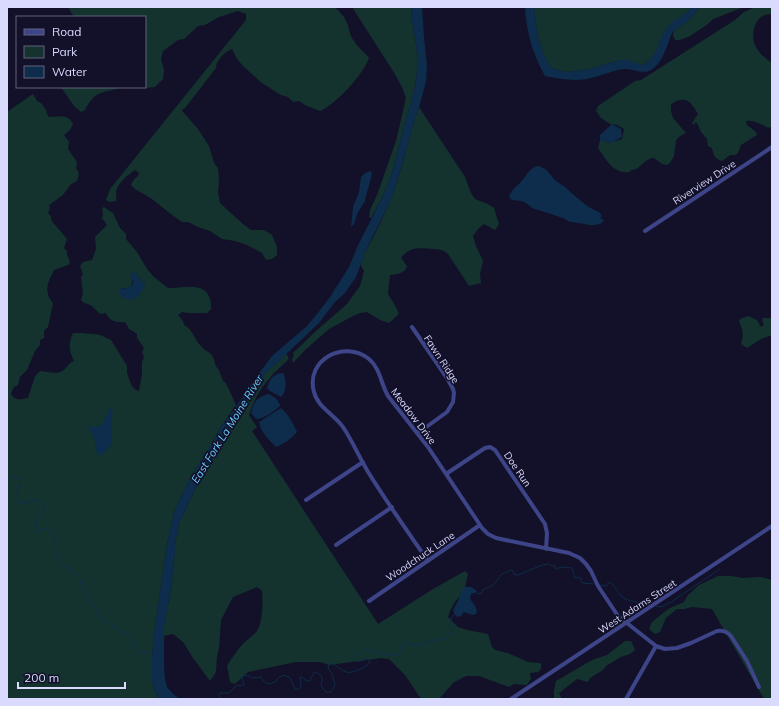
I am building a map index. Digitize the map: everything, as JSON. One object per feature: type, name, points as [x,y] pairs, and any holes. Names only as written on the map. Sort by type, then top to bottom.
[{"type":"street","name":"Riverview Drive","points":[[645,231],[772,147]]},
{"type":"street","name":"Fawn Ridge","points":[[412,327],[447,378],[454,394],[453,402],[447,412],[418,433]]},
{"type":"street","name":"Meadow Drive","points":[[428,561],[371,476],[342,425],[322,406],[314,392],[313,379],[316,370],[321,362],[331,354],[340,351],[353,351],[363,354],[370,359],[376,367],[388,396],[418,433],[480,525],[488,534],[496,538],[569,553],[578,557],[591,571],[598,586],[618,616],[656,646]]},
{"type":"street","name":"Doe Run","points":[[446,474],[485,448],[490,447],[495,450],[545,524],[547,533],[546,549]]},
{"type":"street","points":[[306,500],[363,462]]},
{"type":"street","points":[[336,545],[392,507]]},
{"type":"street","name":"Woodchuck Lane","points":[[369,601],[480,525]]},
{"type":"street","name":"West Adams Street","points":[[511,699],[772,526]]},
{"type":"street","points":[[626,699],[656,646],[665,649],[678,648],[717,631],[726,632],[731,636],[744,655],[760,687]]},
{"type":"green space","points":[[68,7],[335,7],[342,15],[348,25],[352,39],[369,58],[361,72],[341,96],[320,111],[299,101],[293,102],[288,97],[281,95],[262,83],[244,67],[237,59],[232,49],[221,57],[216,65],[216,68],[182,110],[198,129],[209,146],[214,163],[218,168],[218,193],[220,203],[251,230],[264,230],[272,235],[277,247],[277,255],[272,259],[266,260],[262,253],[247,245],[222,239],[210,231],[188,222],[182,222],[131,185],[139,173],[135,170],[124,179],[117,188],[116,201],[109,202],[106,200],[110,189],[246,20],[246,14],[238,11],[219,17],[205,25],[198,26],[184,39],[178,40],[163,51],[161,59],[164,70],[163,79],[155,87],[146,88],[146,16],[73,16]]},
{"type":"green space","points":[[352,7],[411,7],[418,62],[415,87],[393,170],[382,198],[371,218],[369,217],[370,210],[377,195],[396,141],[406,98],[393,71]]},
{"type":"green space","points":[[534,7],[691,7],[689,12],[664,32],[656,52],[652,58],[643,65],[620,60],[590,69],[566,72],[553,69],[544,55],[537,32]]},
{"type":"green space","points":[[699,7],[744,7],[713,19],[690,36],[680,40],[675,40],[673,36],[674,30],[688,20]]},
{"type":"green space","points":[[755,7],[772,7],[772,14],[764,15],[758,20],[753,36],[754,42],[759,51],[772,63],[772,127],[769,128],[755,122],[746,121],[747,125],[756,132],[757,135],[741,145],[738,153],[735,155],[730,155],[722,161],[717,159],[712,148],[708,146],[707,139],[701,132],[696,122],[693,125],[692,123],[698,114],[693,106],[687,101],[680,100],[671,104],[671,111],[673,118],[686,133],[676,140],[674,156],[670,163],[667,165],[662,164],[654,158],[651,158],[636,169],[629,172],[619,171],[610,165],[598,148],[600,140],[609,143],[622,139],[624,129],[617,125],[610,124],[601,118],[596,111],[598,106],[635,81],[641,80],[735,20],[744,12]]},
{"type":"green space","points":[[62,88],[118,88],[96,95],[85,110],[81,112],[74,106]]},
{"type":"green space","points":[[33,94],[37,101],[41,103],[46,110],[49,117],[63,116],[69,119],[73,124],[70,130],[64,135],[69,142],[68,149],[77,162],[76,168],[79,173],[77,181],[71,184],[63,195],[49,205],[50,208],[48,213],[51,216],[51,220],[67,239],[64,248],[67,251],[70,262],[68,265],[54,270],[50,279],[47,291],[48,296],[53,303],[48,327],[44,331],[44,338],[40,340],[40,345],[35,351],[27,370],[20,377],[18,385],[14,387],[11,393],[14,398],[28,398],[35,376],[40,371],[53,373],[62,372],[74,361],[70,347],[70,341],[73,333],[100,335],[111,340],[127,366],[127,373],[132,387],[133,386],[134,389],[139,391],[142,362],[144,357],[142,352],[144,348],[137,338],[137,334],[129,329],[125,322],[114,321],[107,316],[106,313],[100,314],[93,307],[81,300],[83,294],[81,277],[83,274],[80,266],[83,262],[92,260],[96,249],[95,237],[107,225],[102,218],[102,208],[104,207],[113,213],[120,228],[126,234],[126,239],[154,277],[168,288],[192,287],[203,290],[207,293],[210,300],[211,309],[207,313],[182,312],[178,315],[199,344],[212,356],[215,365],[219,370],[223,381],[226,383],[236,405],[222,425],[197,467],[174,512],[167,544],[154,634],[152,681],[159,699],[7,699],[7,112]],"holes":[[[139,277],[145,285],[138,296],[121,288],[130,287],[132,278]]]},
{"type":"green space","points":[[419,107],[465,177],[475,199],[494,208],[499,224],[495,230],[484,224],[473,236],[483,261],[480,274],[481,283],[469,286],[445,251],[424,248],[408,251],[401,258],[407,266],[404,271],[398,274],[390,275],[388,294],[399,314],[389,323],[380,320],[367,312],[353,316],[329,329],[305,350],[293,363],[293,353],[347,304],[360,286],[364,271],[360,264],[390,201]]},
{"type":"green space","points":[[748,316],[757,320],[761,327],[764,325],[762,320],[763,318],[772,318],[772,335],[761,339],[747,348],[741,344],[743,332],[739,321],[740,319]]},
{"type":"green space","points":[[286,353],[289,359],[273,374],[260,391],[253,405],[249,415],[257,427],[252,431],[378,624],[433,589],[465,571],[468,574],[464,591],[455,602],[448,617],[458,627],[488,634],[492,647],[495,650],[508,653],[528,662],[540,663],[541,669],[538,672],[530,673],[531,679],[527,685],[514,684],[509,687],[479,676],[466,676],[453,683],[439,699],[421,699],[405,675],[389,659],[381,658],[329,665],[320,662],[296,662],[248,672],[235,684],[230,682],[227,666],[241,646],[257,631],[259,627],[262,612],[262,591],[257,587],[233,597],[221,620],[216,672],[210,681],[183,642],[173,634],[164,636],[164,626],[171,589],[175,544],[179,523],[203,473],[225,438],[236,414],[267,371]]},
{"type":"green space","points":[[718,576],[743,578],[761,577],[772,580],[772,699],[764,699],[712,609],[692,607],[677,609],[666,618],[660,632],[655,634],[649,629],[652,622],[670,608],[684,602],[687,596],[699,585]]},
{"type":"green space","points":[[625,641],[631,641],[635,650],[606,666],[603,670],[590,678],[588,682],[577,679],[559,693],[562,699],[554,699],[556,681],[592,660],[607,655]]},
{"type":"water","name":"East Fork La Moine River","points":[[411,7],[422,7],[427,66],[426,81],[390,202],[364,254],[356,277],[345,293],[335,302],[319,323],[267,371],[236,414],[225,438],[203,473],[179,523],[175,544],[171,589],[164,626],[164,666],[167,687],[180,699],[159,699],[152,681],[154,634],[167,544],[174,512],[197,467],[222,425],[248,388],[272,356],[307,326],[330,297],[349,267],[358,245],[382,198],[393,170],[415,87],[418,62]]},
{"type":"water","points":[[525,7],[534,7],[541,48],[548,62],[553,69],[566,72],[590,69],[620,60],[627,60],[643,65],[653,56],[670,24],[687,12],[691,7],[699,7],[686,23],[672,33],[662,58],[651,70],[641,72],[624,69],[591,78],[574,80],[545,76],[531,43]]},
{"type":"water","points":[[612,124],[621,129],[622,137],[611,143],[600,140],[600,135]]},
{"type":"water","points":[[537,166],[546,170],[557,182],[585,204],[599,212],[602,216],[600,218],[604,220],[602,223],[591,225],[570,222],[563,218],[532,208],[522,201],[510,199],[509,197],[512,190],[534,167]]},
{"type":"water","points":[[370,171],[372,173],[365,201],[358,212],[354,224],[351,227],[353,207],[359,192],[361,177]]},
{"type":"water","points":[[134,272],[145,285],[135,299],[129,300],[121,295],[118,290],[129,288],[132,285],[133,280],[131,273]]},
{"type":"water","points":[[281,373],[284,374],[286,383],[283,395],[281,397],[267,388],[272,378]]},
{"type":"water","points":[[268,394],[276,398],[280,406],[266,416],[256,419],[251,413],[253,406],[259,398]]},
{"type":"water","points":[[111,407],[113,410],[111,426],[112,442],[102,454],[98,456],[94,437],[88,426],[97,427],[102,424]]},
{"type":"water","points":[[281,408],[292,422],[297,432],[288,441],[276,447],[263,432],[259,422]]},
{"type":"water","points":[[465,587],[475,589],[477,592],[471,594],[470,598],[477,609],[477,612],[473,615],[464,612],[458,617],[455,615],[453,610],[462,590]]},
{"type":"waterway","points":[[7,480],[16,476],[18,478],[19,483],[15,497],[21,504],[36,499],[43,504],[45,509],[36,524],[37,530],[39,533],[43,528],[46,528],[53,535],[56,554],[65,566],[80,579],[81,585],[101,618],[124,632],[132,640],[136,649],[142,653],[152,652]]},
{"type":"waterway","points":[[477,593],[481,594],[483,590],[493,585],[502,574],[512,570],[515,575],[518,575],[542,565],[549,564],[555,566],[556,569],[561,567],[572,568],[575,578],[579,577],[583,583],[593,584]]},
{"type":"waterway","points":[[656,606],[661,607],[671,602],[720,569]]},
{"type":"waterway","points":[[600,585],[606,586],[608,583],[611,583],[623,598],[634,602],[649,604]]},
{"type":"waterway","points":[[220,699],[220,693],[229,693],[236,686],[244,685],[242,678],[243,675],[252,678],[261,677],[264,682],[269,684],[285,675],[290,678],[295,689],[299,689],[301,686],[300,677],[310,681],[314,672],[321,676],[321,684],[323,689],[326,692],[331,692],[335,685],[332,674],[328,668],[331,663],[346,672],[352,672],[370,663],[368,659],[356,661],[353,658],[366,649],[371,652],[380,652],[383,655],[398,655],[400,652],[400,647],[403,645],[422,645],[428,641],[441,639],[452,631],[450,621],[455,613]]}]
